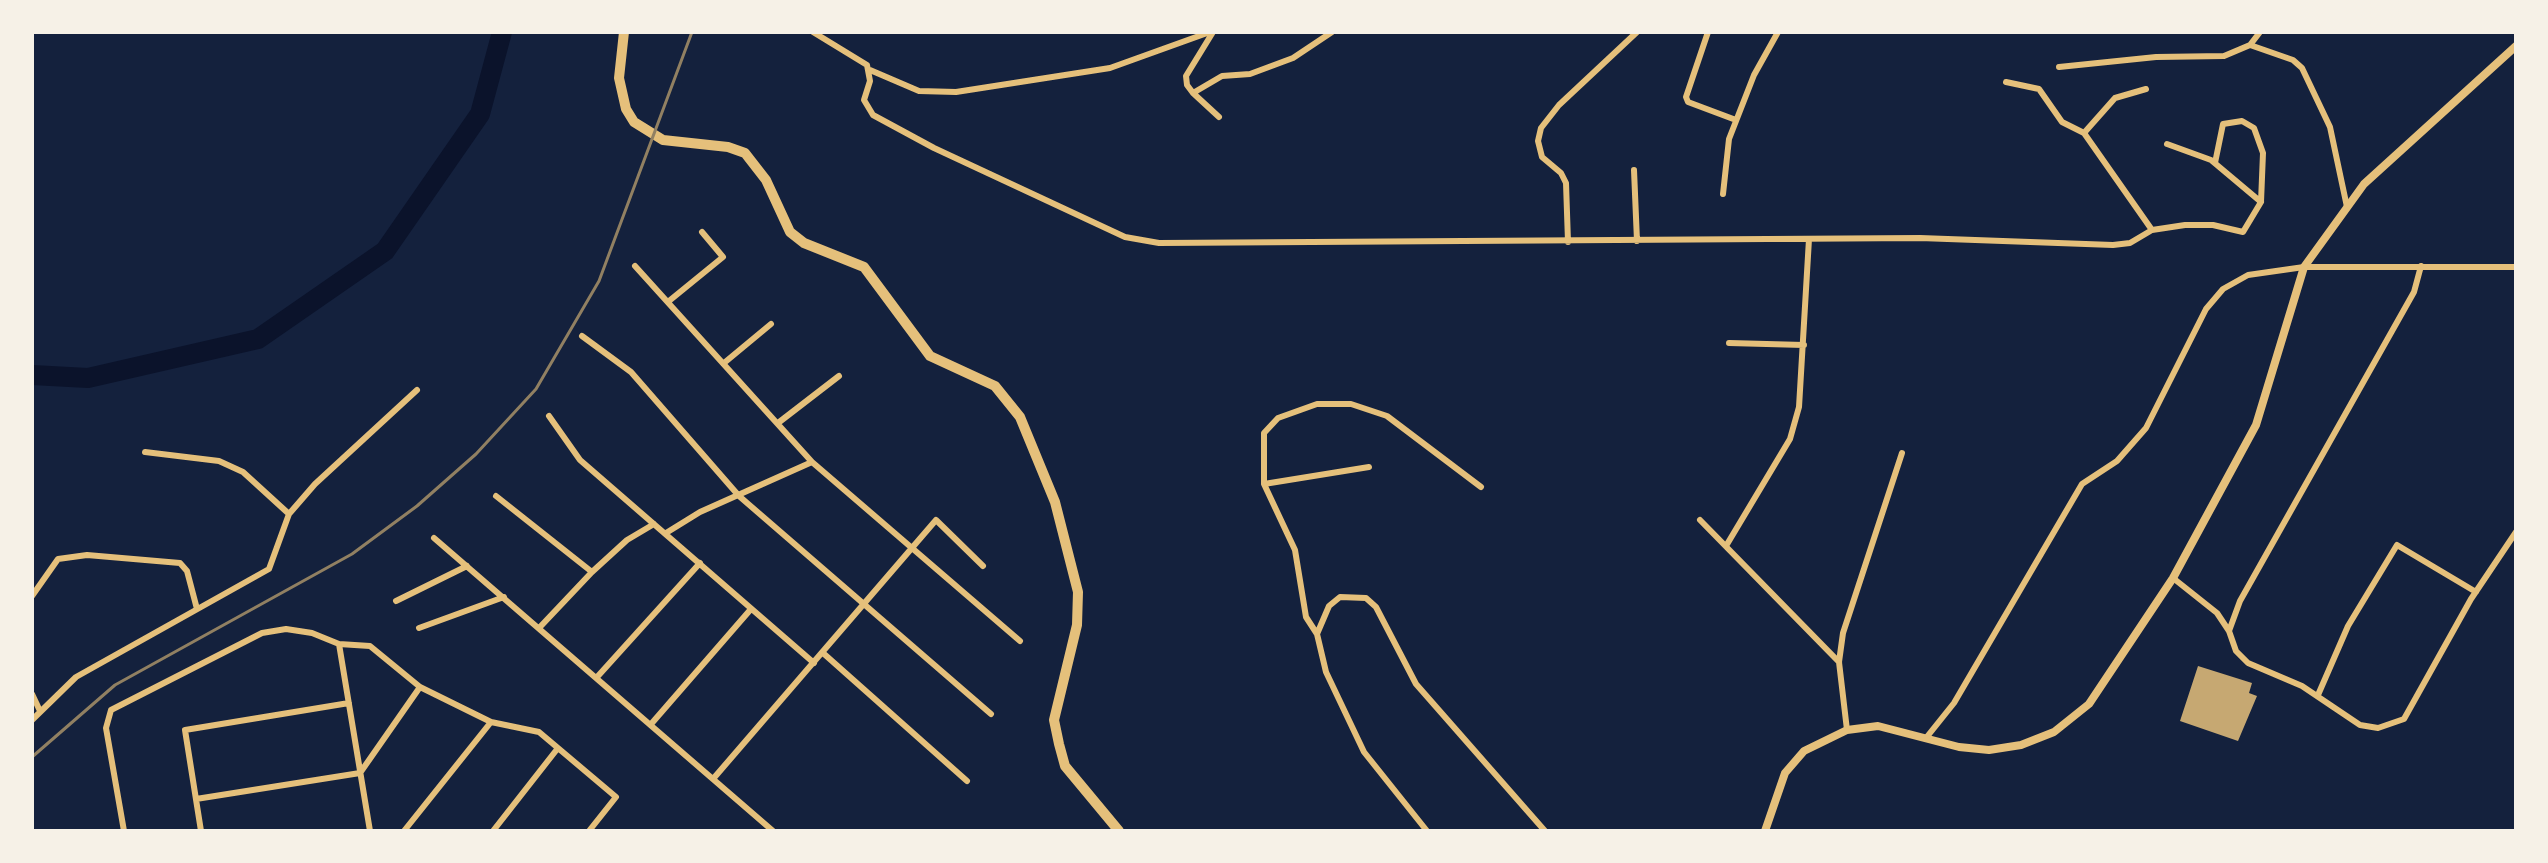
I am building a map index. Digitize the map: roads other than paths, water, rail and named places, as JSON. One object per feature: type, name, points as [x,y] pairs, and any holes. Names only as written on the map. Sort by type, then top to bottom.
[{"type":"main road","points":[[624,32],[619,78],[626,109],[634,122],[663,140],[728,147],[745,153],[766,180],[790,232],[804,243],[864,267],[930,356],[995,386],[1020,417],[1055,502],[1078,592],[1077,625],[1054,720],[1059,744],[1065,766],[1119,831]]},
{"type":"street","points":[[813,32],[859,57],[869,70],[919,91],[944,93],[1110,68],[1211,32]]},
{"type":"street","points":[[1211,32],[1186,76],[1187,85],[1193,93],[1219,117]]},
{"type":"street","points":[[1193,93],[1222,76],[1250,74],[1293,58],[1332,32]]},
{"type":"street","points":[[1568,242],[1566,183],[1561,173],[1542,157],[1538,141],[1541,128],[1559,105],[1637,32]]},
{"type":"street","points":[[1708,32],[1686,97],[1688,102],[1736,120]]},
{"type":"street","points":[[1723,194],[1726,150],[1736,120],[1754,75],[1778,32]]},
{"type":"street","points":[[2059,67],[2156,57],[2224,56],[2250,45],[2260,32]]},
{"type":"street","points":[[2250,45],[2293,60],[2302,68],[2330,127],[2347,207]]},
{"type":"street","points":[[1765,831],[1785,773],[1804,751],[1847,730],[1878,726],[1989,750],[2021,745],[2054,732],[2089,704],[2173,578],[2256,425],[2304,267],[2364,184],[2516,46]]},
{"type":"street","points":[[869,70],[864,100],[873,115],[934,148],[1125,237],[1159,243],[1920,238],[2113,245],[2130,243],[2152,230],[2213,225],[2243,232],[2261,202],[2263,153],[2254,128],[2242,121],[2223,124],[2215,163]]},
{"type":"street","points":[[2006,82],[2039,89],[2062,122],[2084,133],[2152,230]]},
{"type":"street","points":[[2084,133],[2115,98],[2146,89]]},
{"type":"street","points":[[2167,144],[2215,163],[2261,202]]},
{"type":"street","points":[[1634,170],[1637,241]]},
{"type":"street","points":[[669,301],[723,257],[702,232]]},
{"type":"street","points":[[1726,546],[1790,439],[1799,407],[1809,239]]},
{"type":"street","points":[[635,266],[812,462],[1020,641]]},
{"type":"street","points":[[2229,631],[2240,601],[2414,292],[2421,266]]},
{"type":"street","points":[[1926,738],[1954,703],[2082,484],[2117,461],[2146,428],[2206,309],[2223,289],[2248,275],[2304,267],[2516,267]]},
{"type":"street","points":[[724,363],[771,324]]},
{"type":"street","points":[[582,336],[631,372],[739,496],[991,714]]},
{"type":"street","points":[[1729,343],[1804,345]]},
{"type":"street","points":[[778,423],[839,376]]},
{"type":"street","points":[[32,720],[76,677],[269,569],[289,514],[315,484],[417,390]]},
{"type":"street","points":[[1427,831],[1364,752],[1326,672],[1317,634],[1306,617],[1295,550],[1264,484],[1264,433],[1278,418],[1317,404],[1351,404],[1387,416],[1481,487]]},
{"type":"street","points":[[549,416],[580,460],[814,663]]},
{"type":"street","points":[[145,452],[219,461],[243,472],[289,514]]},
{"type":"street","points":[[1847,730],[1839,662],[1843,633],[1902,453]]},
{"type":"street","points":[[666,533],[700,512],[812,462]]},
{"type":"street","points":[[1264,484],[1369,467]]},
{"type":"street","points":[[496,496],[592,572]]},
{"type":"street","points":[[713,779],[936,520],[983,566]]},
{"type":"street","points":[[1700,520],[1839,662]]},
{"type":"street","points":[[540,627],[627,540],[654,524]]},
{"type":"street","points":[[2173,578],[2217,613],[2229,631],[2236,651],[2248,663],[2318,695],[2360,725],[2378,728],[2404,719],[2476,592],[2516,532]]},
{"type":"street","points":[[434,538],[598,676],[773,831]]},
{"type":"street","points":[[2318,695],[2348,626],[2397,545],[2476,592]]},
{"type":"street","points":[[32,596],[58,559],[87,555],[180,563],[187,571],[197,609]]},
{"type":"street","points":[[598,676],[700,563]]},
{"type":"street","points":[[396,601],[467,566]]},
{"type":"street","points":[[419,628],[504,597]]},
{"type":"street","points":[[1317,634],[1329,606],[1340,597],[1366,598],[1376,607],[1416,684],[1545,831]]},
{"type":"street","points":[[652,723],[751,609]]},
{"type":"street","points":[[124,831],[106,728],[111,710],[262,633],[286,629],[312,633],[339,644],[370,646],[420,687],[491,722],[539,732],[616,797],[589,831]]},
{"type":"street","points":[[339,644],[370,831]]},
{"type":"street","points":[[823,653],[967,781]]},
{"type":"street","points":[[196,799],[360,773],[420,687]]},
{"type":"street","points":[[32,694],[40,711]]},
{"type":"street","points":[[201,831],[185,730],[349,703]]},
{"type":"street","points":[[404,831],[491,722]]},
{"type":"street","points":[[493,831],[558,748]]},
{"type":"waterway","points":[[32,375],[88,378],[258,339],[385,251],[480,114],[502,32]]},
{"type":"railway","points":[[32,757],[115,685],[352,554],[417,506],[476,454],[536,389],[599,281],[692,32]]}]
